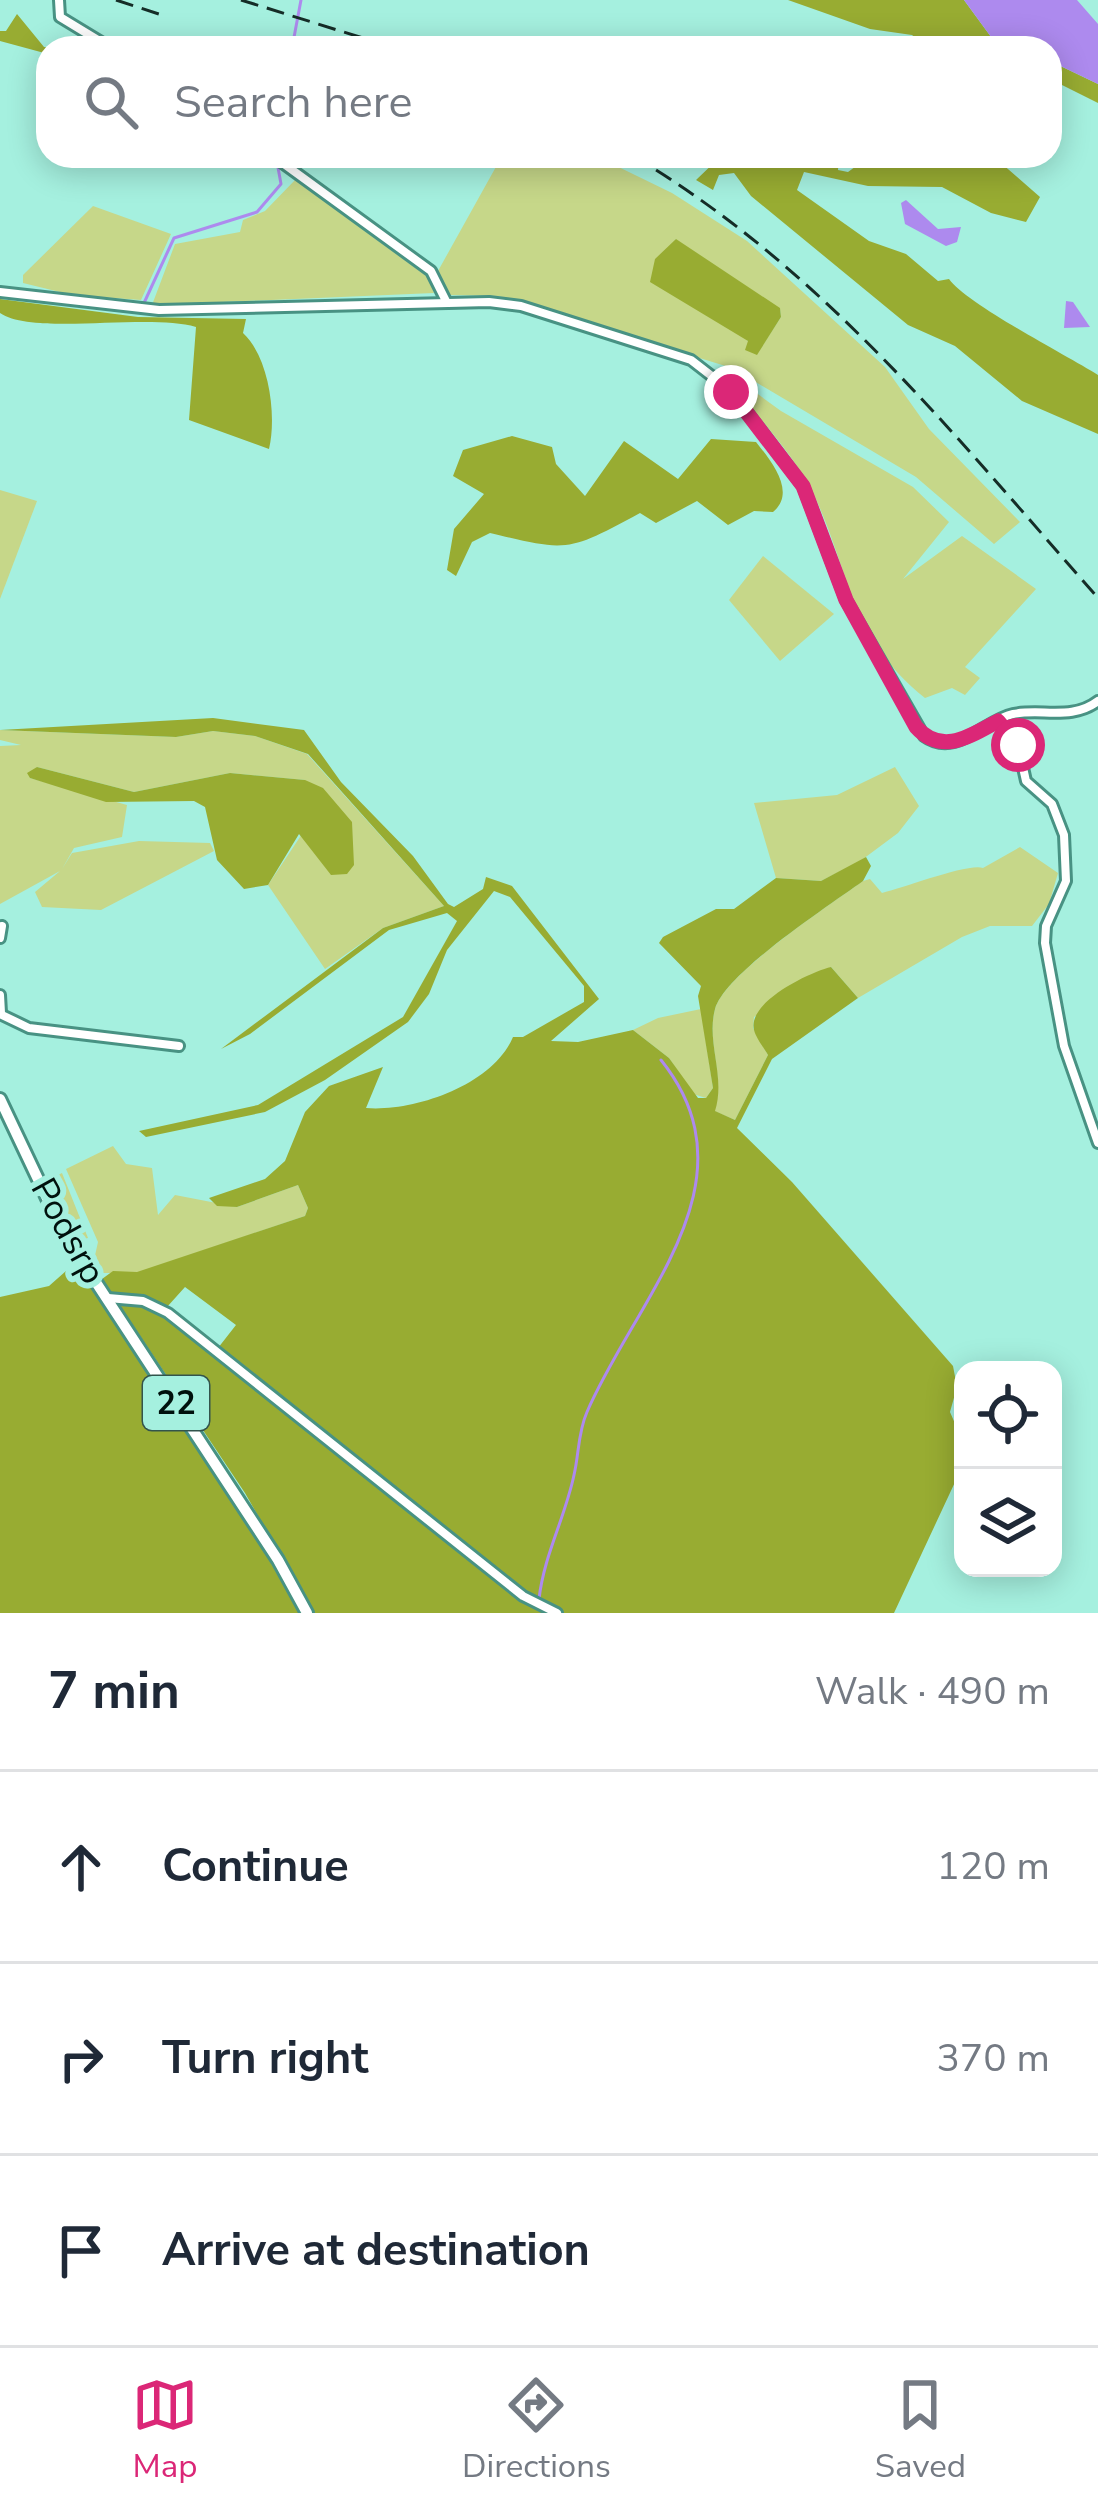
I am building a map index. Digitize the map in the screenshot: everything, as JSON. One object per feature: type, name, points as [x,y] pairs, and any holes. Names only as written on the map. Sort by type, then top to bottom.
[{"type":"main road","name":"Podsrp","points":[[0,1099],[50,1208],[106,1298]]},
{"type":"main road","name":"22","points":[[106,1298],[278,1560],[307,1613]]},
{"type":"street","points":[[58,0],[60,16],[92,36]]},
{"type":"street","points":[[289,168],[431,271],[446,301]]},
{"type":"street","points":[[0,292],[160,310],[446,301],[521,306],[669,351],[712,374],[803,486],[846,600],[916,727],[932,742],[962,740],[1015,713],[1045,716],[1089,708],[1098,701]]},
{"type":"street","points":[[998,721],[1018,745],[1026,781],[1052,804],[1064,835],[1066,881],[1046,926],[1045,943],[1064,1046],[1098,1143]]},
{"type":"street","points":[[0,938],[2,926]]},
{"type":"street","points":[[0,995],[1,1013],[29,1028],[179,1046]]},
{"type":"street","points":[[106,1298],[143,1301],[167,1313],[523,1596],[557,1613]]},
{"type":"green space","points":[[788,0],[964,0],[990,36],[913,36],[870,29]]},
{"type":"green space","points":[[17,14],[36,37],[36,51],[0,41],[0,31],[6,31]]},
{"type":"green space","points":[[1062,67],[1098,84],[1098,103],[1062,85]]},
{"type":"green space","points":[[495,168],[621,168],[672,193],[747,241],[885,367],[929,429],[1020,522],[994,544],[916,477],[732,368],[498,296],[449,295],[438,271]],"holes":[[[675,239],[780,309],[781,317],[757,354]]]},
{"type":"green space","points":[[708,168],[838,168],[848,172],[854,168],[1007,168],[1040,197],[1026,222],[991,213],[942,187],[868,186],[804,172],[797,190],[869,241],[906,254],[938,281],[949,279],[995,315],[1098,375],[1098,434],[1022,401],[955,346],[908,325],[751,196],[734,173],[719,175],[713,190],[696,180]]},
{"type":"green space","points":[[295,180],[428,277],[434,293],[152,305],[175,244],[240,232],[243,220],[265,211]]},
{"type":"green space","points":[[93,206],[171,234],[141,300],[72,295],[23,283],[23,275]]},
{"type":"green space","points":[[676,239],[780,308],[781,317],[757,355],[745,350],[748,341],[650,282],[655,259]]},
{"type":"green space","points":[[0,299],[138,317],[246,319],[243,333],[259,356],[269,387],[269,449],[189,420],[196,327],[16,320],[0,313]]},
{"type":"green space","points":[[733,376],[781,411],[913,487],[949,522],[903,579],[962,536],[1036,589],[965,667],[980,678],[965,695],[952,688],[925,698],[881,652],[855,604],[807,481],[730,382]]},
{"type":"green space","points":[[512,436],[552,447],[556,464],[585,496],[624,441],[678,479],[711,439],[756,442],[779,477],[783,495],[773,512],[754,511],[728,525],[697,501],[656,523],[640,513],[567,545],[490,533],[472,542],[456,576],[447,570],[454,529],[484,494],[453,476],[463,450]]},
{"type":"green space","points":[[0,490],[37,501],[0,599]]},
{"type":"green space","points":[[763,556],[834,614],[780,661],[729,600]]},
{"type":"green space","points":[[213,718],[304,730],[341,782],[413,856],[448,904],[454,907],[483,889],[486,877],[512,886],[599,999],[551,1041],[578,1042],[633,1030],[669,1058],[698,1098],[706,1098],[713,1088],[698,996],[701,986],[659,943],[663,937],[716,909],[734,909],[776,878],[821,881],[866,857],[871,866],[863,881],[780,941],[723,994],[713,1022],[715,1111],[735,1120],[768,1055],[754,1030],[760,1009],[796,982],[831,967],[858,998],[772,1059],[737,1128],[792,1182],[953,1366],[954,1484],[894,1613],[314,1613],[245,1493],[102,1279],[113,1271],[137,1272],[305,1216],[308,1208],[298,1185],[237,1207],[217,1206],[209,1198],[265,1179],[285,1161],[305,1112],[329,1086],[383,1067],[366,1108],[406,1105],[450,1092],[488,1069],[513,1037],[523,1037],[584,1002],[584,986],[510,897],[494,891],[447,950],[429,994],[408,1022],[325,1080],[265,1112],[146,1137],[139,1131],[258,1105],[403,1017],[457,921],[447,913],[389,930],[250,1034],[221,1049],[383,928],[444,906],[308,754],[255,736],[213,731],[176,737],[0,730]],"holes":[[[185,1287],[236,1325],[218,1348],[167,1307]]]},
{"type":"green space","points":[[0,730],[176,737],[213,731],[255,736],[307,754],[444,906],[383,928],[325,969],[268,885],[302,834],[305,780],[230,773],[134,792],[37,767],[30,778],[127,805],[122,837],[74,848],[62,869],[72,853],[139,841],[210,843],[214,851],[101,910],[42,907],[35,892],[60,871],[0,904],[0,746],[21,745],[0,740]]},
{"type":"green space","points":[[37,767],[134,792],[230,773],[305,780],[323,788],[352,822],[354,865],[347,874],[331,875],[299,834],[268,885],[244,889],[217,860],[205,807],[194,801],[106,802],[30,778],[27,773]]},
{"type":"green space","points":[[895,767],[919,806],[898,833],[859,862],[821,881],[776,878],[754,803],[837,795]]},
{"type":"green space","points":[[1020,847],[1058,873],[1049,904],[1032,926],[990,926],[962,937],[858,998],[831,967],[754,1017],[753,1028],[768,1055],[735,1120],[714,1111],[718,1086],[715,1009],[757,959],[863,881],[870,879],[882,893],[950,872],[983,868]]},
{"type":"green space","points":[[701,1009],[713,1088],[706,1098],[693,1094],[669,1058],[633,1030],[658,1018]]},
{"type":"green space","points":[[113,1146],[126,1164],[152,1168],[158,1215],[175,1195],[237,1207],[298,1185],[308,1208],[305,1216],[137,1273],[103,1273],[94,1260],[98,1242],[66,1169]]},
{"type":"green space","points":[[62,1173],[88,1238],[75,1241],[44,1182]]},
{"type":"green space","points":[[79,1270],[234,1499],[300,1613],[0,1613],[0,1297],[49,1286],[66,1271]]},
{"type":"shaded area","points":[[964,0],[1077,0],[1098,24],[1098,84],[1062,67],[1062,36],[990,36]]},
{"type":"shaded area","points":[[906,200],[938,229],[961,227],[957,242],[946,246],[905,224],[901,203]]},
{"type":"shaded area","points":[[1066,301],[1073,302],[1090,327],[1064,328]]},
{"type":"waterway","points":[[294,36],[301,0]]},
{"type":"waterway","points":[[144,303],[174,238],[257,212],[281,184],[278,168]]},
{"type":"waterway","points":[[539,1599],[570,1491],[584,1420],[658,1283],[694,1195],[698,1150],[688,1105],[661,1060]]},
{"type":"railway","points":[[116,0],[165,16]]},
{"type":"railway","points":[[241,0],[356,36]]},
{"type":"railway","points":[[652,168],[765,249],[825,302],[938,417],[1098,598]]},
{"type":"route","points":[[731,392],[803,486],[816,510],[846,600],[916,727],[932,742],[945,743],[962,740],[998,721],[1018,745]]}]
